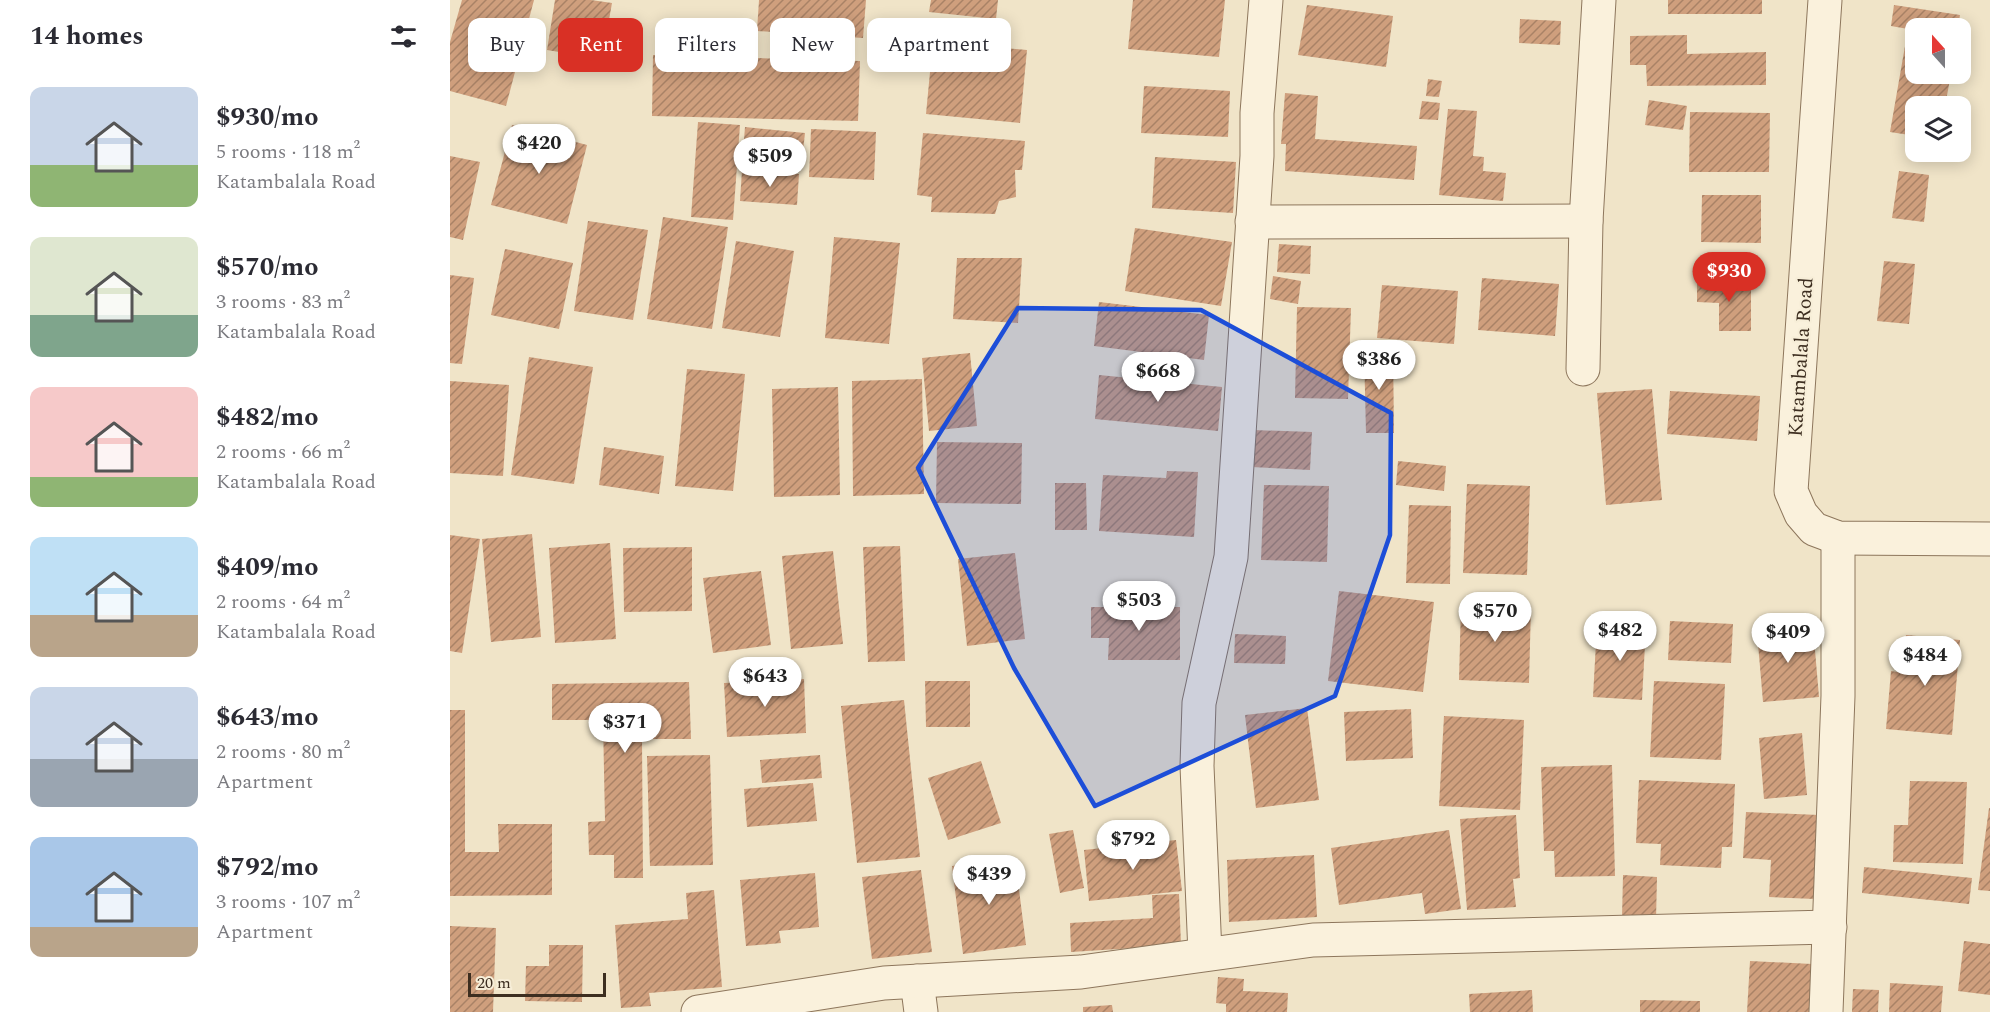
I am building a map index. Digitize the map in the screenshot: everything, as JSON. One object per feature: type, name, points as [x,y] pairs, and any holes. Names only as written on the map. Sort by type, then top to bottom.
[{"type":"street","points":[[1205,954],[1197,766],[1198,703],[1231,557],[1257,156],[1257,113],[1266,0]]},
{"type":"street","points":[[1583,369],[1586,221],[1599,0]]},
{"type":"street","name":"Katambalala Road","points":[[1825,0],[1791,491],[1801,514],[1814,530],[1838,538],[1990,539]]},
{"type":"street","points":[[1252,222],[1586,221]]},
{"type":"street","points":[[1826,1012],[1838,696],[1838,538]]},
{"type":"street","points":[[698,1012],[884,983],[919,997],[1313,940],[1830,927]]},
{"type":"highlighted area","points":[[1018,308],[1201,310],[1391,413],[1390,535],[1335,696],[1095,806],[1014,668],[918,468]]},
{"type":"building","points":[[462,0],[534,0],[529,18],[468,18],[468,72],[515,72],[506,106],[450,91],[450,42]]},
{"type":"building","points":[[555,0],[591,0],[612,3],[609,18],[558,18],[558,52],[547,50]]},
{"type":"building","points":[[759,0],[866,0],[863,38],[855,37],[855,18],[770,18],[770,32],[758,31]]},
{"type":"building","points":[[931,0],[998,0],[996,18],[929,12]]},
{"type":"building","points":[[1133,0],[1225,0],[1219,57],[1128,49]]},
{"type":"building","points":[[1668,0],[1762,0],[1762,14],[1668,14]]},
{"type":"building","points":[[1307,5],[1393,16],[1386,67],[1298,55]]},
{"type":"building","points":[[1894,5],[1960,15],[1960,18],[1905,18],[1905,28],[1891,26]]},
{"type":"building","points":[[1520,19],[1561,21],[1560,45],[1519,43]]},
{"type":"building","points":[[1687,35],[1687,54],[1766,52],[1766,85],[1647,86],[1646,65],[1630,65],[1630,36]]},
{"type":"building","points":[[1905,46],[1905,84],[1949,84],[1947,96],[1905,96],[1905,134],[1890,132]]},
{"type":"building","points":[[1011,48],[1027,50],[1020,123],[926,114],[930,72],[1011,72]]},
{"type":"building","points":[[653,55],[655,55],[655,72],[758,72],[758,58],[770,58],[770,72],[855,72],[855,61],[860,61],[858,121],[652,116]]},
{"type":"building","points":[[1428,79],[1442,81],[1439,97],[1426,96]]},
{"type":"building","points":[[1144,86],[1230,91],[1228,137],[1141,133]]},
{"type":"building","points":[[1285,93],[1318,96],[1315,139],[1417,146],[1414,180],[1285,171],[1286,144],[1281,144]]},
{"type":"building","points":[[1649,100],[1687,106],[1683,130],[1645,125]]},
{"type":"building","points":[[1422,101],[1440,103],[1438,120],[1419,119]]},
{"type":"building","points":[[1448,109],[1477,111],[1473,156],[1484,157],[1483,171],[1506,173],[1503,201],[1439,195]]},
{"type":"building","points":[[1690,112],[1770,113],[1769,172],[1689,172]]},
{"type":"building","points":[[698,122],[740,125],[733,220],[691,217]]},
{"type":"building","points":[[512,125],[587,145],[567,224],[491,205]]},
{"type":"building","points":[[745,127],[805,133],[801,169],[742,165]]},
{"type":"building","points":[[811,129],[876,132],[874,180],[809,177]]},
{"type":"building","points":[[923,133],[1025,141],[1022,170],[1015,170],[1016,197],[999,201],[995,214],[931,212],[932,197],[917,195]]},
{"type":"building","points":[[450,156],[480,162],[463,240],[450,237]]},
{"type":"building","points":[[1155,157],[1236,162],[1233,213],[1152,208]]},
{"type":"building","points":[[742,170],[799,174],[797,205],[740,201]]},
{"type":"building","points":[[1899,171],[1929,175],[1924,222],[1892,218]]},
{"type":"building","points":[[1702,195],[1761,195],[1761,243],[1701,242]]},
{"type":"building","points":[[663,217],[728,227],[712,329],[647,319]]},
{"type":"building","points":[[588,221],[648,230],[633,320],[574,311]]},
{"type":"building","points":[[1135,228],[1232,242],[1221,306],[1125,291]]},
{"type":"building","points":[[834,237],[900,243],[889,344],[825,338]]},
{"type":"building","points":[[736,241],[794,251],[780,337],[722,328]]},
{"type":"building","points":[[1279,244],[1311,246],[1310,274],[1277,272]]},
{"type":"building","points":[[505,249],[573,263],[559,329],[491,315]]},
{"type":"building","points":[[957,258],[1022,258],[1018,323],[953,319]]},
{"type":"building","points":[[1884,261],[1915,264],[1909,324],[1877,321]]},
{"type":"building","points":[[450,275],[474,278],[462,364],[450,363]]},
{"type":"building","points":[[1273,276],[1301,281],[1298,304],[1270,299]]},
{"type":"building","points":[[1482,278],[1559,284],[1555,336],[1478,330]]},
{"type":"building","points":[[1697,282],[1751,282],[1751,331],[1719,331],[1719,303],[1697,302]]},
{"type":"building","points":[[1382,285],[1458,291],[1454,344],[1377,338]]},
{"type":"building","points":[[1099,302],[1209,315],[1204,360],[1094,346]]},
{"type":"building","points":[[1297,307],[1351,308],[1348,399],[1295,398]]},
{"type":"building","points":[[1393,349],[1394,433],[1366,433],[1364,350]]},
{"type":"building","points":[[970,353],[977,426],[929,431],[922,358]]},
{"type":"building","points":[[529,357],[593,367],[574,484],[511,475]]},
{"type":"building","points":[[687,369],[745,374],[733,491],[675,486]]},
{"type":"building","points":[[1099,375],[1222,387],[1218,431],[1095,419]]},
{"type":"building","points":[[922,379],[924,494],[853,496],[852,381]]},
{"type":"building","points":[[450,381],[509,385],[503,476],[450,473]]},
{"type":"building","points":[[838,387],[840,495],[774,497],[772,389]]},
{"type":"building","points":[[1652,389],[1662,500],[1606,505],[1597,393]]},
{"type":"building","points":[[1670,391],[1760,396],[1757,441],[1667,434]]},
{"type":"building","points":[[1253,430],[1312,432],[1310,470],[1251,467]]},
{"type":"building","points":[[937,442],[1022,443],[1021,504],[936,503]]},
{"type":"building","points":[[604,447],[664,456],[659,494],[599,485]]},
{"type":"building","points":[[1398,461],[1446,466],[1444,491],[1396,485]]},
{"type":"building","points":[[1167,471],[1198,472],[1194,537],[1099,531],[1103,475],[1166,478]]},
{"type":"building","points":[[1055,483],[1086,483],[1087,530],[1055,530]]},
{"type":"building","points":[[1467,484],[1530,486],[1527,575],[1463,573]]},
{"type":"building","points":[[1264,485],[1329,486],[1327,562],[1261,560]]},
{"type":"building","points":[[1409,505],[1451,506],[1450,584],[1406,583]]},
{"type":"building","points":[[532,534],[541,637],[491,642],[482,539]]},
{"type":"building","points":[[450,535],[480,539],[462,653],[450,651]]},
{"type":"building","points":[[610,543],[616,639],[555,643],[549,548]]},
{"type":"building","points":[[900,546],[905,661],[868,662],[863,547]]},
{"type":"building","points":[[692,547],[692,611],[624,612],[623,548]]},
{"type":"building","points":[[833,551],[843,644],[791,649],[782,556]]},
{"type":"building","points":[[1015,553],[1025,639],[967,646],[958,559]]},
{"type":"building","points":[[761,571],[771,645],[713,653],[703,578]]},
{"type":"building","points":[[1339,591],[1434,602],[1423,692],[1328,681]]},
{"type":"building","points":[[1461,604],[1531,606],[1529,683],[1459,680]]},
{"type":"building","points":[[1091,607],[1180,607],[1180,660],[1108,660],[1109,638],[1091,638]]},
{"type":"building","points":[[1670,621],[1733,624],[1731,663],[1668,660]]},
{"type":"building","points":[[1597,624],[1646,626],[1642,700],[1593,697]]},
{"type":"building","points":[[1813,627],[1819,697],[1763,702],[1757,632]]},
{"type":"building","points":[[1235,634],[1286,636],[1285,664],[1234,663]]},
{"type":"building","points":[[1906,635],[1960,640],[1952,735],[1886,729],[1891,671],[1903,673]]},
{"type":"building","points":[[804,679],[806,733],[727,737],[724,683]]},
{"type":"building","points":[[925,681],[970,681],[970,727],[926,727]]},
{"type":"building","points":[[1654,681],[1725,684],[1721,760],[1650,757]]},
{"type":"building","points":[[689,682],[691,739],[642,739],[643,878],[614,878],[614,855],[589,855],[588,822],[605,821],[603,720],[552,720],[552,684]]},
{"type":"building","points":[[904,700],[920,857],[857,863],[841,706]]},
{"type":"building","points":[[1307,708],[1319,800],[1256,808],[1245,715]]},
{"type":"building","points":[[1411,709],[1413,758],[1346,761],[1344,712]]},
{"type":"building","points":[[450,710],[465,710],[465,852],[499,852],[498,824],[552,824],[552,895],[450,896]]},
{"type":"building","points":[[1444,716],[1524,720],[1520,810],[1439,806]]},
{"type":"building","points":[[1802,733],[1807,795],[1764,799],[1759,738]]},
{"type":"building","points":[[710,755],[713,865],[650,866],[647,756]]},
{"type":"building","points":[[820,755],[822,778],[762,783],[760,760]]},
{"type":"building","points":[[981,761],[1001,823],[948,840],[928,778]]},
{"type":"building","points":[[1612,765],[1615,876],[1555,877],[1554,851],[1544,851],[1541,767]]},
{"type":"building","points":[[1639,780],[1735,784],[1732,847],[1722,847],[1721,868],[1660,865],[1661,844],[1636,843]]},
{"type":"building","points":[[1910,781],[1967,782],[1963,864],[1893,862],[1894,825],[1908,825]]},
{"type":"building","points":[[813,783],[817,821],[747,827],[744,789]]},
{"type":"building","points":[[1990,808],[1990,891],[1978,890]]},
{"type":"building","points":[[1746,812],[1819,815],[1815,899],[1769,897],[1771,860],[1743,858]]},
{"type":"building","points":[[1516,815],[1520,878],[1513,879],[1516,907],[1467,910],[1460,819]]},
{"type":"building","points":[[1073,830],[1084,888],[1060,893],[1049,834]]},
{"type":"building","points":[[1449,830],[1461,909],[1425,914],[1422,893],[1339,905],[1331,848]]},
{"type":"building","points":[[1176,840],[1182,891],[1089,901],[1084,850]]},
{"type":"building","points":[[1314,855],[1317,917],[1229,922],[1227,860]]},
{"type":"building","points":[[1015,858],[1026,945],[963,954],[952,866]]},
{"type":"building","points":[[1864,867],[1972,878],[1969,904],[1862,893]]},
{"type":"building","points":[[921,870],[932,952],[872,959],[862,877]]},
{"type":"building","points":[[815,873],[819,927],[779,931],[781,943],[746,946],[740,880]]},
{"type":"building","points":[[1623,875],[1657,877],[1656,920],[1622,918]]},
{"type":"building","points":[[714,890],[722,987],[649,993],[651,1006],[621,1008],[615,925],[688,919],[686,893]]},
{"type":"building","points":[[1179,894],[1181,945],[1071,952],[1070,923],[1153,918],[1152,895]]},
{"type":"building","points":[[450,926],[496,928],[493,1012],[450,1012]]},
{"type":"building","points":[[1964,941],[1990,944],[1990,995],[1958,991]]},
{"type":"building","points":[[549,945],[583,945],[582,1002],[525,1001],[526,966],[549,966]]},
{"type":"building","points":[[1750,961],[1812,964],[1810,1012],[1747,1012]]},
{"type":"building","points":[[1218,977],[1244,979],[1243,991],[1288,993],[1287,1012],[1226,1012],[1226,1004],[1216,1003]]},
{"type":"building","points":[[1890,983],[1943,986],[1941,1012],[1889,1012]]},
{"type":"building","points":[[1853,989],[1879,990],[1878,1012],[1852,1012]]},
{"type":"building","points":[[1532,990],[1533,1012],[1470,1012],[1469,994]]},
{"type":"building","points":[[1640,1000],[1700,1001],[1700,1012],[1640,1012]]},
{"type":"building","points":[[1112,1005],[1113,1012],[1083,1012],[1083,1007]]}]
